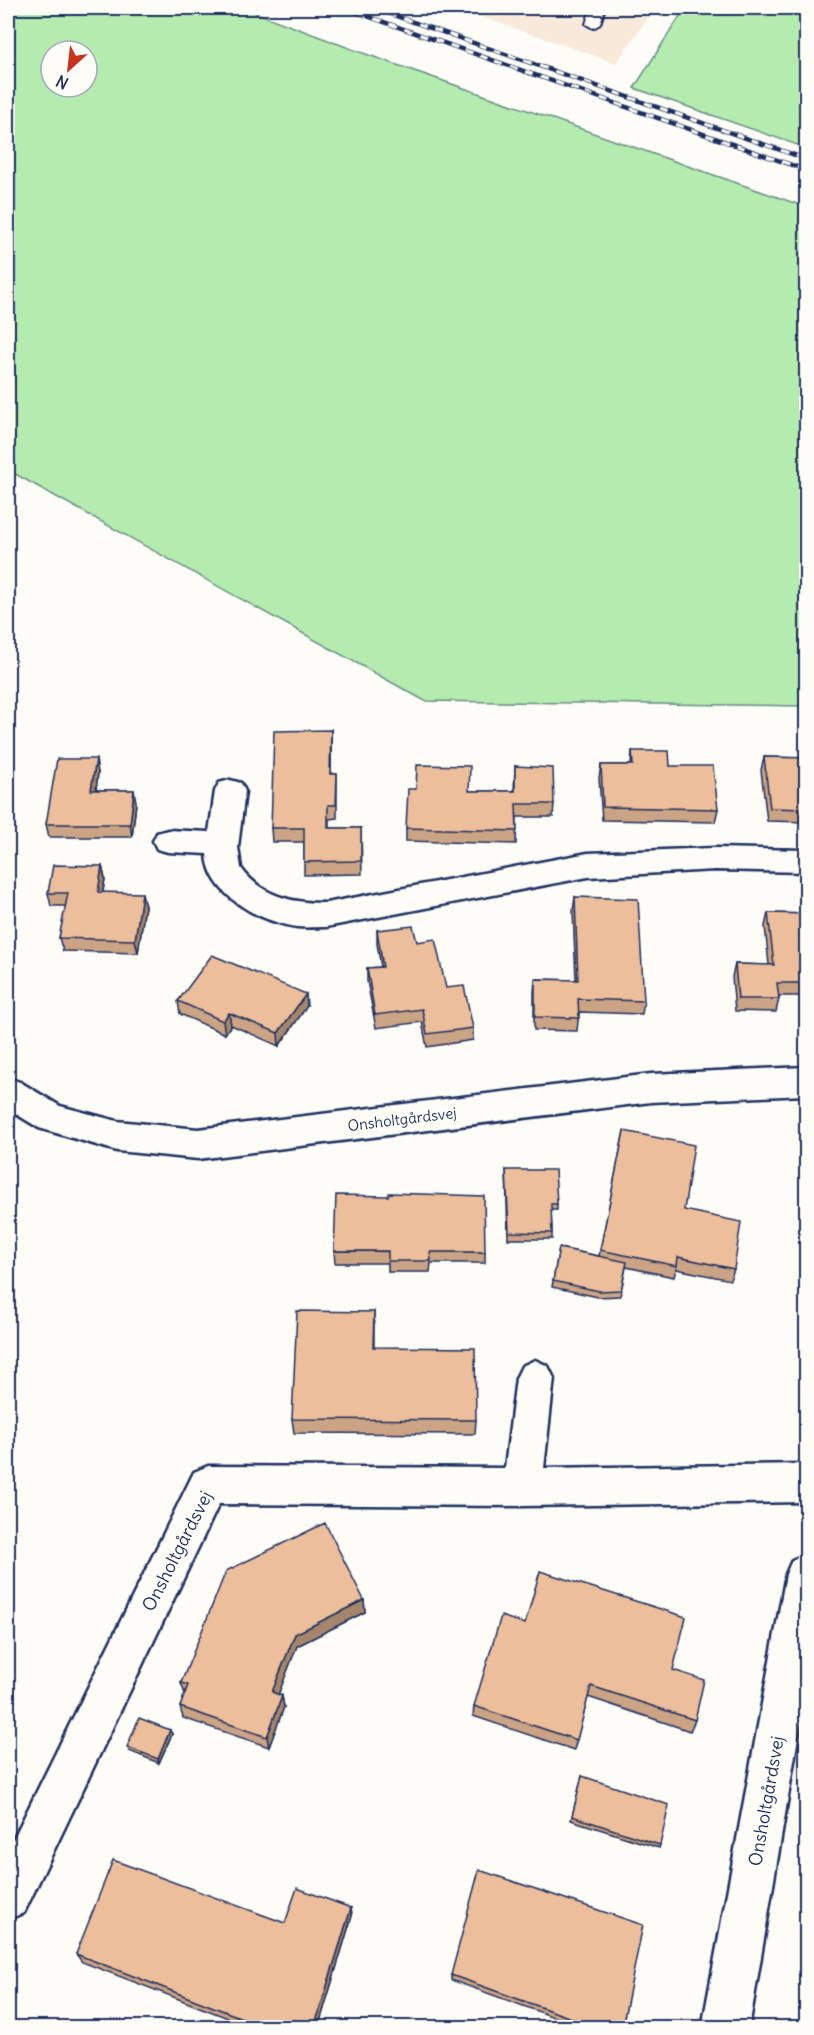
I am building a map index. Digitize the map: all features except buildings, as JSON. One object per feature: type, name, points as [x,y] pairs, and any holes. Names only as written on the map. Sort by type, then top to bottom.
[{"type":"street","points":[[230,791],[223,861],[233,880],[250,896],[272,908],[299,915],[326,915],[588,865],[715,859],[807,861]]},
{"type":"street","points":[[168,841],[225,844]]},
{"type":"street","name":"Onsholtgårdsvej","points":[[8,1092],[51,1118],[117,1136],[198,1144],[651,1088],[807,1081]]},
{"type":"street","points":[[522,1487],[535,1378]]},
{"type":"street","name":"Onsholtgårdsvej","points":[[8,1896],[208,1485],[522,1487],[807,1483]]},
{"type":"street","name":"Onsholtgårdsvej","points":[[725,2028],[807,1574]]},
{"type":"lane","points":[[593,24],[598,8]]},
{"type":"shaded area","points":[[456,8],[655,8],[616,63]]},
{"type":"green space","points":[[8,8],[243,8],[357,51],[806,207],[806,706],[425,701],[8,470]]},
{"type":"green space","points":[[685,8],[806,8],[806,148],[634,88]]},
{"type":"railway","points":[[344,8],[806,170]]},
{"type":"railway","points":[[373,8],[806,159]]}]
